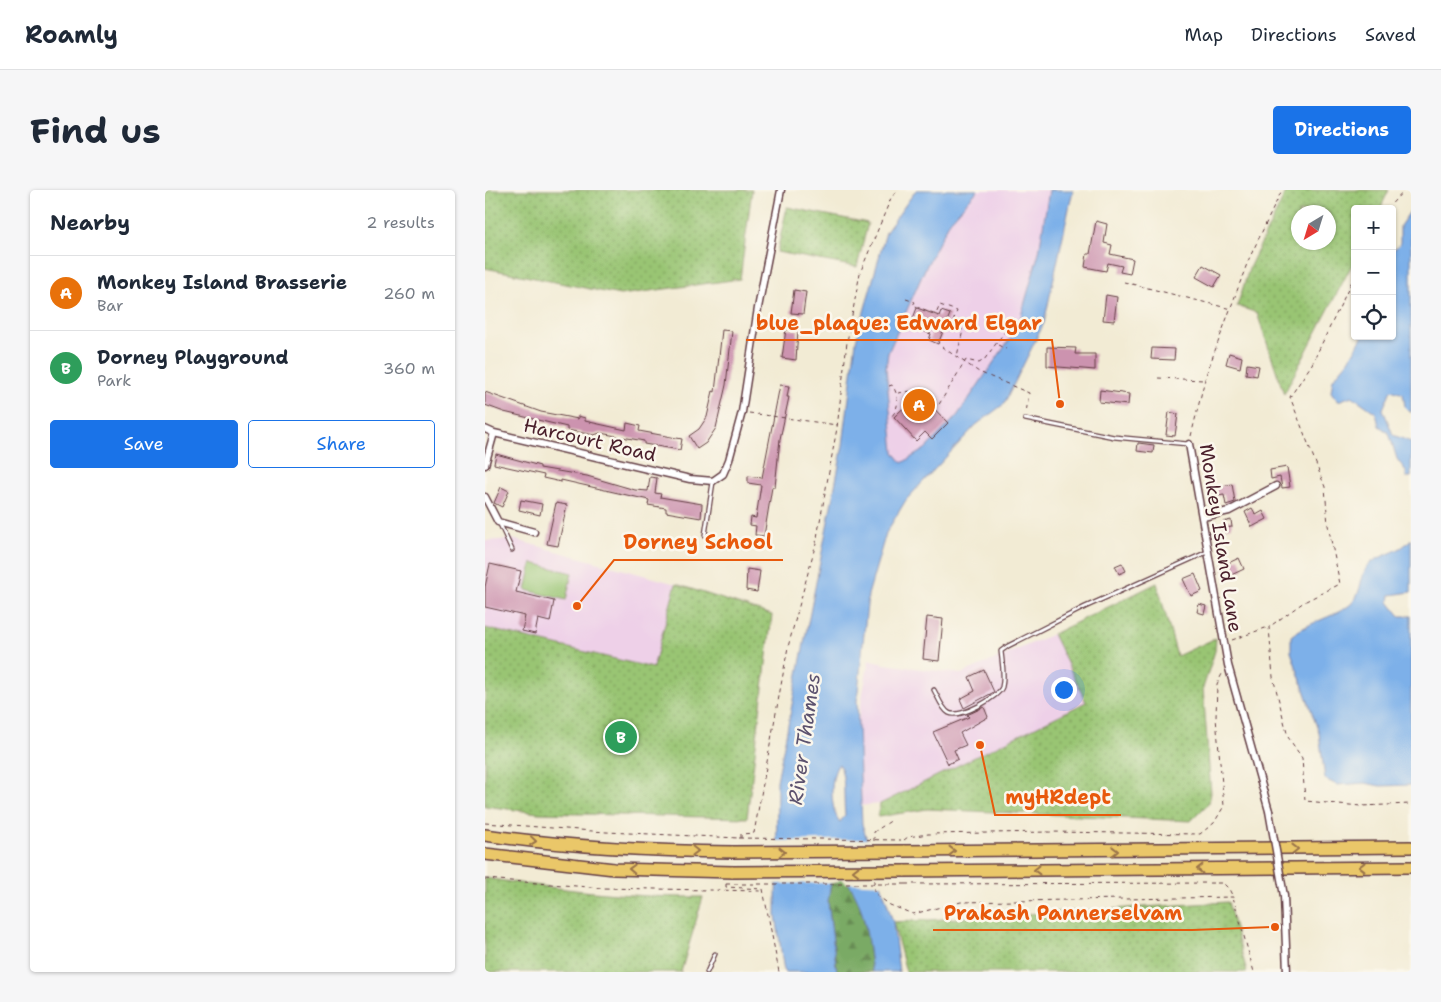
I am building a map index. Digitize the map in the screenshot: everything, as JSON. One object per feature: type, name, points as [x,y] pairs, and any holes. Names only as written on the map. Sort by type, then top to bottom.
[{"type":"highway","points":[[485,835],[564,845],[629,850],[733,852],[903,846],[1411,847]]},
{"type":"highway","points":[[485,854],[614,869],[733,872],[1411,867]]},
{"type":"street","points":[[713,481],[723,474],[729,460],[742,412],[758,308],[781,190]]},
{"type":"street","name":"Harcourt Road","points":[[485,429],[494,433],[690,479],[713,481]]},
{"type":"street","points":[[485,465],[494,433]]},
{"type":"street","name":"Monkey Island Lane","points":[[1189,444],[1227,665],[1269,811],[1284,896],[1287,972]]},
{"type":"street","points":[[1203,517],[1229,511],[1276,486]]},
{"type":"street","points":[[485,496],[498,522],[534,532]]},
{"type":"lane","points":[[1025,419],[1113,437],[1189,444]]},
{"type":"lane","points":[[705,535],[713,481]]},
{"type":"lane","points":[[498,522],[512,550]]},
{"type":"lane","points":[[934,690],[948,712],[953,714],[961,714],[998,696],[1003,686],[1001,651],[1008,646],[1094,603],[1207,552]]},
{"type":"lane","points":[[707,972],[715,954]]},
{"type":"path","points":[[740,838],[741,834],[754,834],[788,647],[816,543],[838,425],[847,342],[860,273],[891,198],[898,190]]},
{"type":"path","name":"Monkey Island Lane","points":[[1189,444],[1205,380],[1232,310],[1248,261],[1282,190]]},
{"type":"path","points":[[1390,205],[1403,190]]},
{"type":"path","points":[[1124,282],[1232,310]]},
{"type":"path","points":[[1223,644],[1269,627],[1304,602],[1340,584],[1328,525],[1325,487],[1290,397],[1312,364],[1351,283]]},
{"type":"path","points":[[907,299],[915,302],[913,305],[936,314],[940,305],[957,311],[952,324],[963,330],[956,358]]},
{"type":"path","points":[[898,393],[918,390],[938,406],[966,360],[979,363],[984,360],[997,344],[1009,326],[1017,331]]},
{"type":"path","points":[[997,344],[1005,349]]},
{"type":"path","points":[[942,347],[979,372],[1029,394],[1025,419]]},
{"type":"path","points":[[1158,378],[1205,380]]},
{"type":"path","points":[[889,386],[892,385],[898,393],[897,409],[891,417]]},
{"type":"path","points":[[742,412],[838,425]]},
{"type":"path","points":[[1269,627],[1273,677],[1288,737],[1302,758],[1305,801],[1361,806],[1411,804]]},
{"type":"path","points":[[485,823],[606,832],[903,846],[908,837],[938,834],[1050,832],[1200,834],[1214,823],[1224,806],[1216,718],[1217,684],[1227,665]]},
{"type":"path","points":[[874,841],[874,832],[892,820]]},
{"type":"path","points":[[874,876],[874,893],[890,905],[913,914],[961,902],[1233,897]]},
{"type":"path","points":[[485,879],[601,888],[763,891]]},
{"type":"path","points":[[779,972],[763,889],[726,887],[726,884],[1223,883],[1229,888],[1233,897],[1254,972]]},
{"type":"shaded area","points":[[978,190],[1049,190],[1039,252],[1018,327],[957,416],[925,449],[902,463],[894,452],[886,368],[888,353],[925,269],[950,221]]},
{"type":"shaded area","points":[[512,539],[676,584],[654,668],[485,628],[485,541]]},
{"type":"shaded area","points":[[1053,634],[1087,702],[880,804],[858,806],[858,720],[869,660],[884,664],[961,674]]},
{"type":"green space","points":[[485,190],[752,190],[740,279],[620,295],[485,268]]},
{"type":"green space","points":[[1287,190],[1389,190],[1382,205],[1351,205],[1351,267],[1284,394],[1257,313],[1237,306],[1250,266]]},
{"type":"green space","points":[[787,207],[868,223],[857,267],[777,252]]},
{"type":"green space","points":[[532,563],[572,573],[566,600],[526,590]]},
{"type":"green space","points":[[1157,583],[1177,656],[1216,638],[1215,651],[1203,688],[1211,793],[1209,803],[1191,821],[927,809],[878,817],[880,804],[1086,702],[1053,634]]},
{"type":"green space","points":[[676,584],[772,615],[747,818],[539,813],[485,806],[485,628],[653,668]]},
{"type":"green space","points":[[842,876],[850,886],[861,908],[867,934],[872,972],[837,972],[828,902],[831,881]]},
{"type":"green space","points":[[485,878],[593,892],[703,897],[681,972],[485,972]]},
{"type":"green space","points":[[1228,902],[1247,972],[906,972],[893,922]]},
{"type":"water","name":"River Thames","points":[[916,190],[978,190],[950,221],[925,269],[888,353],[886,368],[894,452],[902,463],[925,449],[957,416],[1018,327],[1039,252],[1049,190],[1073,190],[1044,323],[1004,404],[976,425],[906,500],[886,533],[868,595],[857,701],[862,824],[893,922],[899,972],[872,972],[867,934],[861,908],[850,886],[842,876],[831,881],[828,902],[837,972],[784,972],[776,915],[777,781],[843,445],[856,341],[886,232]],"holes":[[[839,764],[845,815],[840,822],[834,810],[832,784]]]},
{"type":"water","points":[[1411,210],[1411,413],[1405,407],[1403,394],[1391,390],[1383,409],[1393,435],[1411,442],[1411,477],[1406,477],[1406,471],[1397,459],[1389,433],[1379,426],[1376,413],[1352,396],[1338,401],[1331,392],[1333,379],[1349,360],[1361,340],[1396,340],[1396,248],[1400,244],[1400,226]]},
{"type":"water","points":[[1411,539],[1411,592],[1390,595],[1389,602],[1400,616],[1411,616],[1411,785],[1380,786],[1365,783],[1337,785],[1325,779],[1319,733],[1291,652],[1291,636],[1352,603],[1356,598],[1368,566],[1377,559],[1403,547]]},
{"type":"pier","points":[[869,839],[884,885],[846,883],[842,879],[834,883],[774,884],[774,841]]},
{"type":"building","points":[[1096,221],[1107,224],[1104,243],[1112,245],[1110,254],[1133,259],[1130,274],[1120,272],[1122,266],[1108,263],[1106,271],[1085,267],[1087,254],[1090,254]]},
{"type":"building","points":[[1203,265],[1221,275],[1214,287],[1196,277]]},
{"type":"building","points":[[794,290],[806,292],[803,314],[791,313]]},
{"type":"building","points":[[1106,295],[1117,297],[1114,321],[1103,320]]},
{"type":"building","points":[[917,308],[939,316],[941,311],[950,314],[938,344],[929,340],[931,334],[910,326]]},
{"type":"building","points":[[786,329],[798,330],[796,360],[782,358]]},
{"type":"building","points":[[722,330],[732,331],[726,385],[716,428],[706,443],[697,449],[689,436],[699,429],[707,417],[713,391],[715,392]]},
{"type":"building","points":[[1047,347],[1076,348],[1075,354],[1095,354],[1095,370],[1047,366]]},
{"type":"building","points":[[1152,348],[1175,349],[1174,360],[1151,359]]},
{"type":"building","points":[[1229,353],[1242,357],[1240,368],[1226,364]]},
{"type":"building","points":[[1247,364],[1259,366],[1257,376],[1246,374]]},
{"type":"building","points":[[780,385],[789,386],[787,397],[789,397],[780,439],[775,487],[772,487],[764,536],[755,535],[756,526],[750,525],[751,517],[756,518],[761,485],[748,483],[748,476],[762,478]]},
{"type":"building","points":[[1100,390],[1129,394],[1128,405],[1099,402]]},
{"type":"building","points":[[485,392],[541,412],[578,419],[578,416],[585,418],[585,421],[626,430],[627,423],[640,426],[639,431],[682,439],[680,450],[644,444],[644,441],[600,433],[594,435],[567,430],[567,427],[504,412],[485,405]]},
{"type":"building","points":[[919,393],[948,423],[932,439],[925,432],[916,441],[894,417]]},
{"type":"building","points":[[1169,412],[1178,414],[1175,436],[1166,435]]},
{"type":"building","points":[[1138,443],[1154,445],[1153,453],[1137,451]]},
{"type":"building","points":[[496,454],[540,466],[540,468],[587,476],[635,490],[648,491],[650,477],[657,478],[655,493],[661,494],[660,497],[702,504],[701,518],[666,512],[666,508],[648,505],[649,500],[561,480],[561,482],[543,478],[544,475],[494,464]]},
{"type":"building","points":[[1287,467],[1290,487],[1282,488],[1280,477],[1271,479],[1270,470]]},
{"type":"building","points":[[1232,484],[1235,502],[1226,505],[1224,495],[1209,497],[1207,489]]},
{"type":"building","points":[[501,487],[509,491],[502,507],[494,503]]},
{"type":"building","points":[[521,500],[542,504],[540,515],[519,510]]},
{"type":"building","points":[[556,503],[567,505],[558,546],[547,544]]},
{"type":"building","points":[[1252,508],[1256,515],[1263,511],[1267,519],[1252,527],[1245,512]]},
{"type":"building","points":[[1231,520],[1232,527],[1224,528],[1223,522]]},
{"type":"building","points":[[1239,558],[1244,569],[1227,577],[1222,566]]},
{"type":"building","points":[[1122,563],[1126,571],[1119,574],[1115,566]]},
{"type":"building","points":[[490,564],[521,571],[516,592],[554,601],[550,622],[538,619],[535,634],[522,631],[525,616],[485,607],[485,587]]},
{"type":"building","points":[[747,569],[760,571],[757,592],[746,590]]},
{"type":"building","points":[[1195,574],[1202,591],[1191,596],[1183,579]]},
{"type":"building","points":[[1199,604],[1206,606],[1204,614],[1197,612]]},
{"type":"building","points":[[927,617],[943,619],[939,661],[923,659]]},
{"type":"building","points":[[984,670],[994,692],[964,708],[960,699],[975,691],[969,677]]},
{"type":"building","points":[[984,707],[988,717],[960,733],[966,745],[954,750],[958,759],[948,764],[933,732],[969,717],[967,715]]},
{"type":"place","name":"blue_plaque: Edward Elgar","points":[[1060,404]]},
{"type":"place","name":"Monkey Island Brasserie","points":[[919,405]]},
{"type":"place","name":"Dorney School","points":[[577,606]]},
{"type":"place","name":"Dorney Playground","points":[[621,737]]},
{"type":"place","name":"myHRdept","points":[[980,745]]},
{"type":"place","name":"Prakash Pannerselvam","points":[[1275,927]]}]
